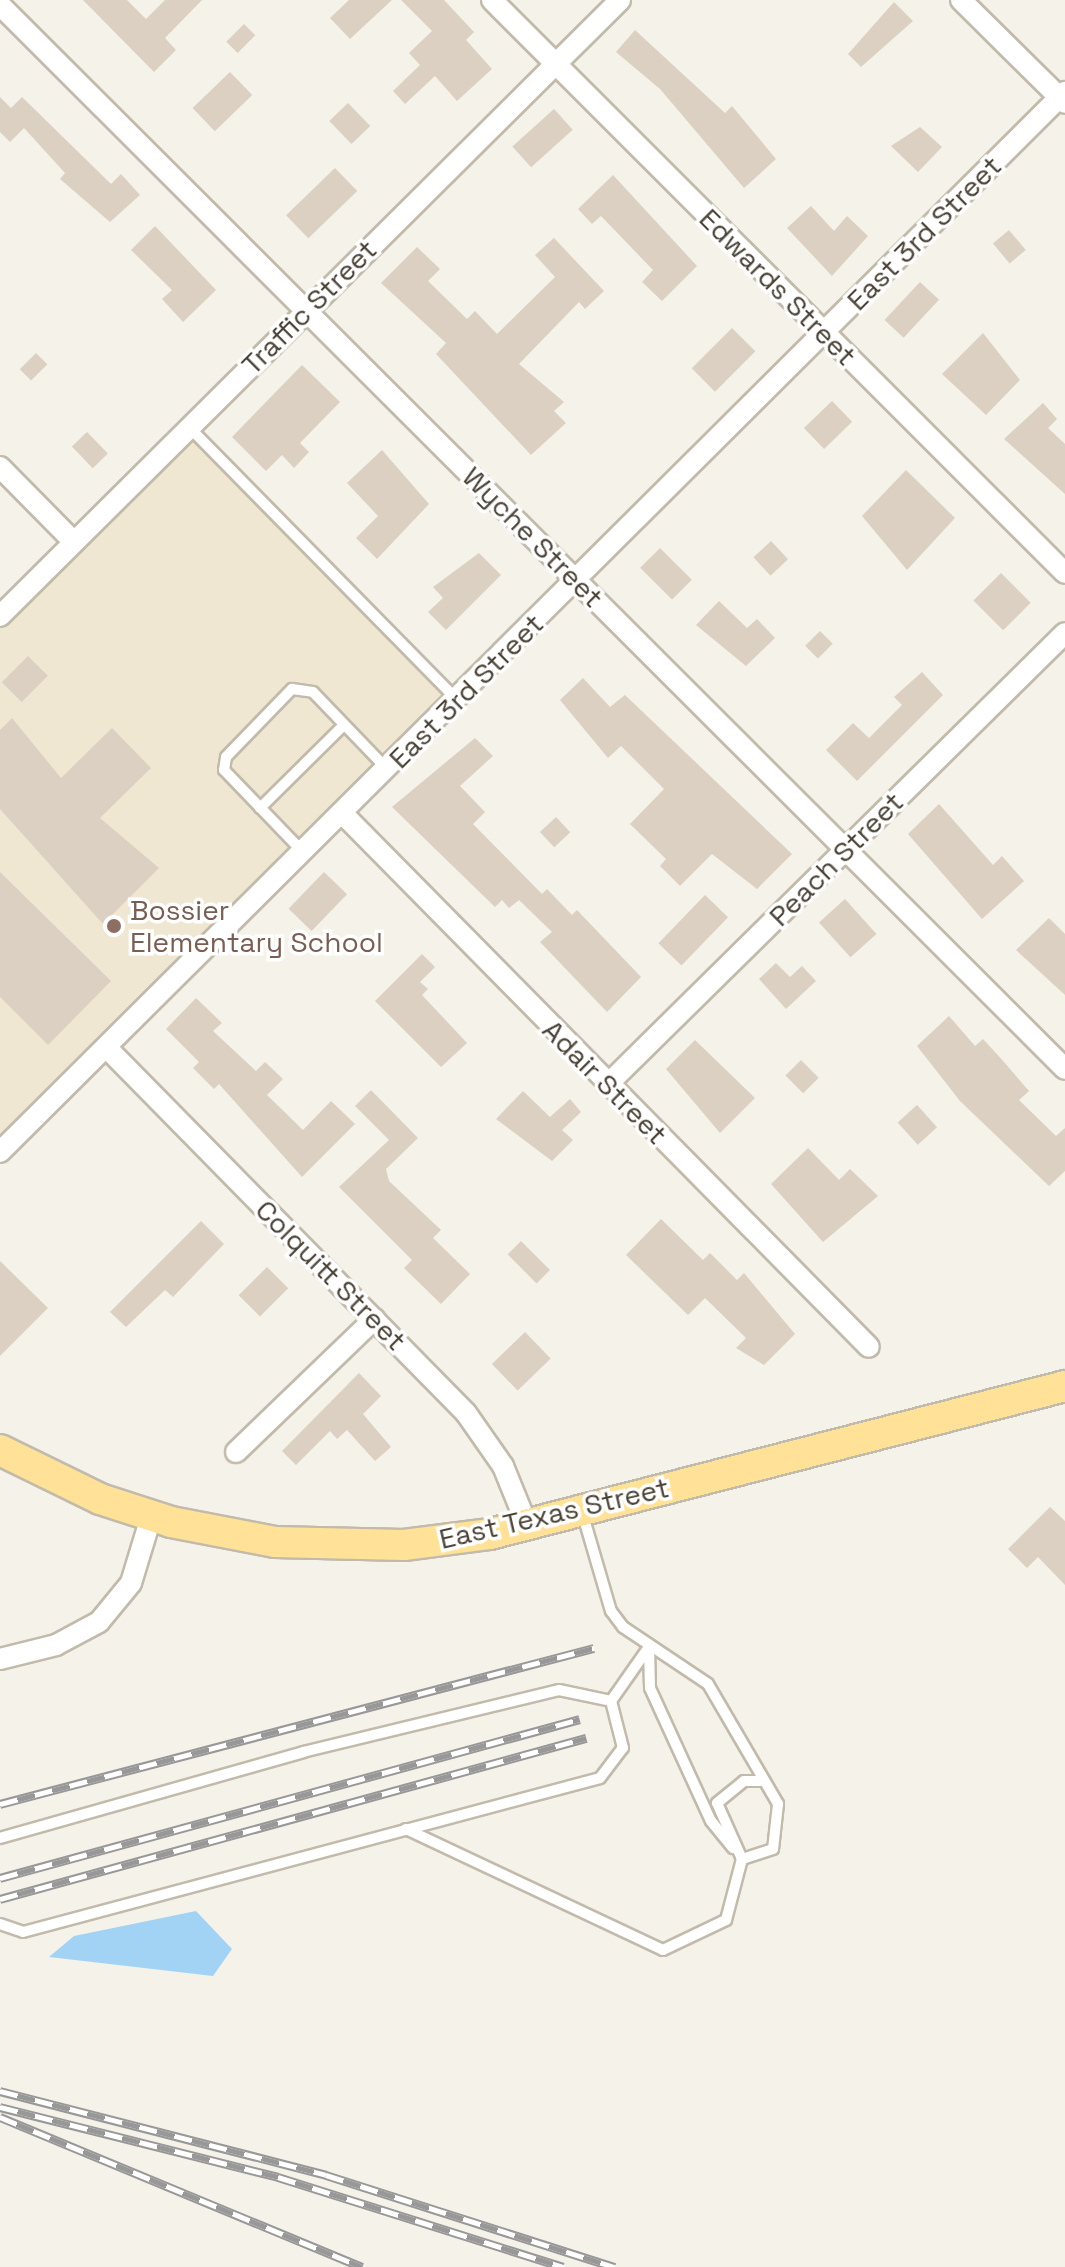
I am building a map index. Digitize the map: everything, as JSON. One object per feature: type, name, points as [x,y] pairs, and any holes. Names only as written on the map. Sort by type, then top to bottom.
[{"type":"main road","name":"East Texas Street","points":[[0,1450],[151,1517],[318,1546],[448,1541],[527,1525],[1065,1386]]},
{"type":"street","name":"Edwards Street","points":[[492,0],[1065,573]]},
{"type":"street","name":"Traffic Street","points":[[0,616],[620,0]]},
{"type":"street","points":[[961,0],[1063,97]]},
{"type":"street","name":"Wyche Street","points":[[0,5],[1065,1069]]},
{"type":"street","name":"East 3rd Street","points":[[0,1152],[344,815],[1063,97]]},
{"type":"street","points":[[0,467],[74,542]]},
{"type":"street","name":"Peach Street","points":[[607,1085],[1065,633]]},
{"type":"street","name":"Adair Street","points":[[344,815],[607,1085],[869,1347]]},
{"type":"street","name":"Colquitt Street","points":[[106,1047],[466,1413],[503,1466],[527,1525]]},
{"type":"street","points":[[236,1452],[374,1319]]},
{"type":"street","points":[[0,1659],[56,1645],[99,1622],[131,1583],[151,1517]]},
{"type":"lane","points":[[189,427],[457,700]]},
{"type":"lane","points":[[304,853],[260,808],[224,764],[292,689],[306,687],[388,770]]},
{"type":"lane","points":[[260,808],[344,725]]},
{"type":"lane","points":[[582,1510],[611,1611],[649,1647],[708,1684],[778,1804],[779,1830],[773,1849],[742,1859]]},
{"type":"lane","points":[[0,1924],[23,1932],[600,1778],[623,1748],[611,1701],[649,1647]]},
{"type":"lane","points":[[649,1647],[650,1688],[711,1821],[742,1859]]},
{"type":"lane","points":[[0,1838],[303,1752],[559,1690],[611,1701]]},
{"type":"lane","points":[[406,1829],[663,1950],[726,1920],[742,1859],[717,1803],[744,1781],[764,1781]]},
{"type":"shaded area","name":"Bossier Elementary School","points":[[189,427],[457,700],[0,1152],[0,617]]},
{"type":"water","points":[[196,1911],[232,1949],[213,1976],[49,1957],[74,1936]]},
{"type":"building","points":[[83,0],[127,0],[146,19],[165,0],[202,0],[165,38],[176,50],[154,72]]},
{"type":"building","points":[[349,0],[392,0],[350,39],[330,18]]},
{"type":"building","points":[[401,0],[444,0],[474,32],[466,40],[492,69],[457,101],[435,76],[405,104],[393,91],[420,65],[409,53],[432,31]]},
{"type":"building","points":[[894,2],[913,21],[861,67],[848,54]]},
{"type":"building","points":[[244,24],[255,35],[238,53],[226,42]]},
{"type":"building","points":[[635,30],[725,113],[732,106],[776,159],[744,188],[660,89],[616,52]]},
{"type":"building","points":[[230,72],[252,95],[215,131],[193,108]]},
{"type":"building","points":[[0,97],[11,108],[22,97],[111,184],[121,174],[140,195],[110,222],[60,179],[65,173],[24,128],[10,142],[0,132]]},
{"type":"building","points":[[348,103],[370,126],[352,144],[329,121]]},
{"type":"building","points":[[554,109],[573,130],[531,167],[512,146]]},
{"type":"building","points":[[920,127],[942,147],[918,172],[891,146]]},
{"type":"building","points":[[335,168],[357,191],[308,238],[286,215]]},
{"type":"building","points":[[613,175],[697,266],[662,301],[642,282],[653,270],[601,216],[592,224],[578,209]]},
{"type":"building","points":[[811,206],[834,231],[847,216],[868,236],[832,276],[787,228]]},
{"type":"building","points":[[155,226],[216,290],[183,322],[162,299],[172,290],[131,250]]},
{"type":"building","points":[[1009,230],[1026,250],[1010,263],[993,243]]},
{"type":"building","points":[[554,238],[604,291],[585,309],[579,302],[519,364],[564,402],[554,411],[566,423],[531,455],[436,354],[446,343],[381,283],[417,247],[440,269],[428,281],[467,319],[475,311],[497,334],[555,277],[535,255]]},
{"type":"building","points":[[920,282],[939,300],[904,338],[885,320]]},
{"type":"building","points":[[732,328],[755,351],[715,392],[692,368]]},
{"type":"building","points":[[983,333],[1020,380],[986,415],[942,374]]},
{"type":"building","points":[[36,353],[47,364],[31,381],[20,369]]},
{"type":"building","points":[[302,365],[340,402],[300,443],[309,452],[294,468],[282,455],[266,471],[232,437]]},
{"type":"building","points":[[832,401],[852,422],[824,449],[804,428]]},
{"type":"building","points":[[1043,403],[1057,419],[1048,428],[1065,444],[1065,494],[1004,439]]},
{"type":"building","points":[[87,432],[108,454],[93,468],[72,447]]},
{"type":"building","points":[[382,450],[429,504],[377,559],[356,538],[378,516],[347,483]]},
{"type":"building","points":[[906,470],[955,518],[907,570],[862,516]]},
{"type":"building","points":[[771,541],[788,559],[770,576],[753,557]]},
{"type":"building","points":[[660,548],[692,580],[672,600],[640,568]]},
{"type":"building","points":[[479,553],[501,575],[446,630],[428,612],[443,598],[433,587]]},
{"type":"building","points":[[1001,573],[1031,603],[1003,630],[973,601]]},
{"type":"building","points":[[719,601],[747,628],[757,619],[775,638],[746,666],[696,625]]},
{"type":"building","points":[[820,631],[833,644],[818,659],[805,646]]},
{"type":"building","points":[[28,656],[48,676],[22,702],[2,682]]},
{"type":"building","points":[[922,672],[943,695],[857,781],[826,750],[853,723],[869,738],[902,705],[894,697]]},
{"type":"building","points":[[583,678],[610,707],[625,695],[792,854],[757,889],[712,854],[680,886],[660,866],[666,859],[630,824],[664,789],[621,746],[608,758],[560,700]]},
{"type":"building","points":[[12,718],[61,778],[112,728],[151,768],[100,818],[159,868],[103,924],[0,809],[0,730]]},
{"type":"building","points":[[475,738],[493,756],[460,786],[485,812],[473,824],[542,894],[547,889],[572,915],[577,910],[641,977],[607,1012],[540,942],[552,932],[519,900],[509,908],[502,900],[495,907],[392,807]]},
{"type":"building","points":[[939,804],[993,865],[1002,856],[1024,881],[982,919],[908,834]]},
{"type":"building","points":[[556,817],[570,832],[554,847],[540,832]]},
{"type":"building","points":[[0,872],[111,981],[48,1045],[0,997]]},
{"type":"building","points":[[324,872],[347,894],[312,931],[289,909]]},
{"type":"building","points":[[705,895],[728,917],[681,965],[658,943]]},
{"type":"building","points":[[845,899],[876,934],[850,957],[819,922]]},
{"type":"building","points":[[1049,918],[1065,934],[1065,995],[1016,950]]},
{"type":"building","points":[[422,954],[435,967],[420,982],[428,989],[422,995],[467,1043],[441,1067],[375,1001]]},
{"type":"building","points":[[776,963],[790,977],[802,966],[816,981],[786,1009],[759,979]]},
{"type":"building","points":[[196,998],[222,1023],[213,1031],[256,1071],[265,1062],[283,1079],[267,1095],[303,1130],[331,1101],[355,1124],[302,1177],[219,1084],[214,1089],[193,1068],[199,1062],[166,1029]]},
{"type":"building","points":[[949,1016],[975,1046],[983,1039],[1004,1062],[1029,1091],[1019,1100],[1056,1136],[1065,1128],[1065,1171],[1049,1186],[960,1101],[917,1046]]},
{"type":"building","points":[[695,1040],[755,1098],[720,1133],[666,1069]]},
{"type":"building","points":[[801,1060],[819,1078],[803,1093],[785,1076]]},
{"type":"building","points":[[371,1090],[418,1138],[386,1169],[389,1181],[441,1230],[433,1238],[470,1274],[441,1304],[404,1268],[412,1260],[339,1187],[389,1140],[355,1106]]},
{"type":"building","points":[[523,1091],[550,1117],[570,1099],[581,1112],[562,1130],[573,1140],[552,1161],[496,1119]]},
{"type":"building","points":[[917,1105],[937,1127],[918,1145],[898,1122]]},
{"type":"building","points":[[808,1148],[839,1180],[850,1169],[878,1196],[823,1242],[771,1184]]},
{"type":"building","points":[[661,1219],[703,1260],[710,1253],[737,1280],[744,1273],[795,1334],[764,1365],[736,1348],[746,1338],[705,1298],[688,1315],[626,1255]]},
{"type":"building","points":[[201,1221],[224,1244],[173,1297],[165,1290],[126,1327],[110,1312]]},
{"type":"building","points":[[521,1241],[550,1270],[537,1283],[508,1254]]},
{"type":"building","points":[[0,1261],[48,1308],[0,1356]]},
{"type":"building","points":[[267,1267],[288,1288],[260,1316],[239,1295]]},
{"type":"building","points":[[525,1332],[551,1359],[518,1391],[492,1364]]},
{"type":"building","points":[[359,1373],[381,1396],[363,1414],[391,1447],[375,1461],[347,1430],[337,1439],[330,1431],[296,1465],[282,1451]]},
{"type":"building","points":[[1050,1507],[1065,1521],[1065,1585],[1038,1557],[1027,1568],[1008,1549]]},
{"type":"railway","points":[[0,1804],[594,1648]]},
{"type":"railway","points":[[0,1878],[580,1719]]},
{"type":"railway","points":[[0,1899],[586,1738]]},
{"type":"railway","points":[[0,2091],[326,2175],[615,2267]]},
{"type":"railway","points":[[0,2107],[278,2177],[563,2267]]},
{"type":"railway","points":[[0,2117],[362,2267]]},
{"type":"place","name":"Bossier Elementary School","points":[[114,926]]}]
